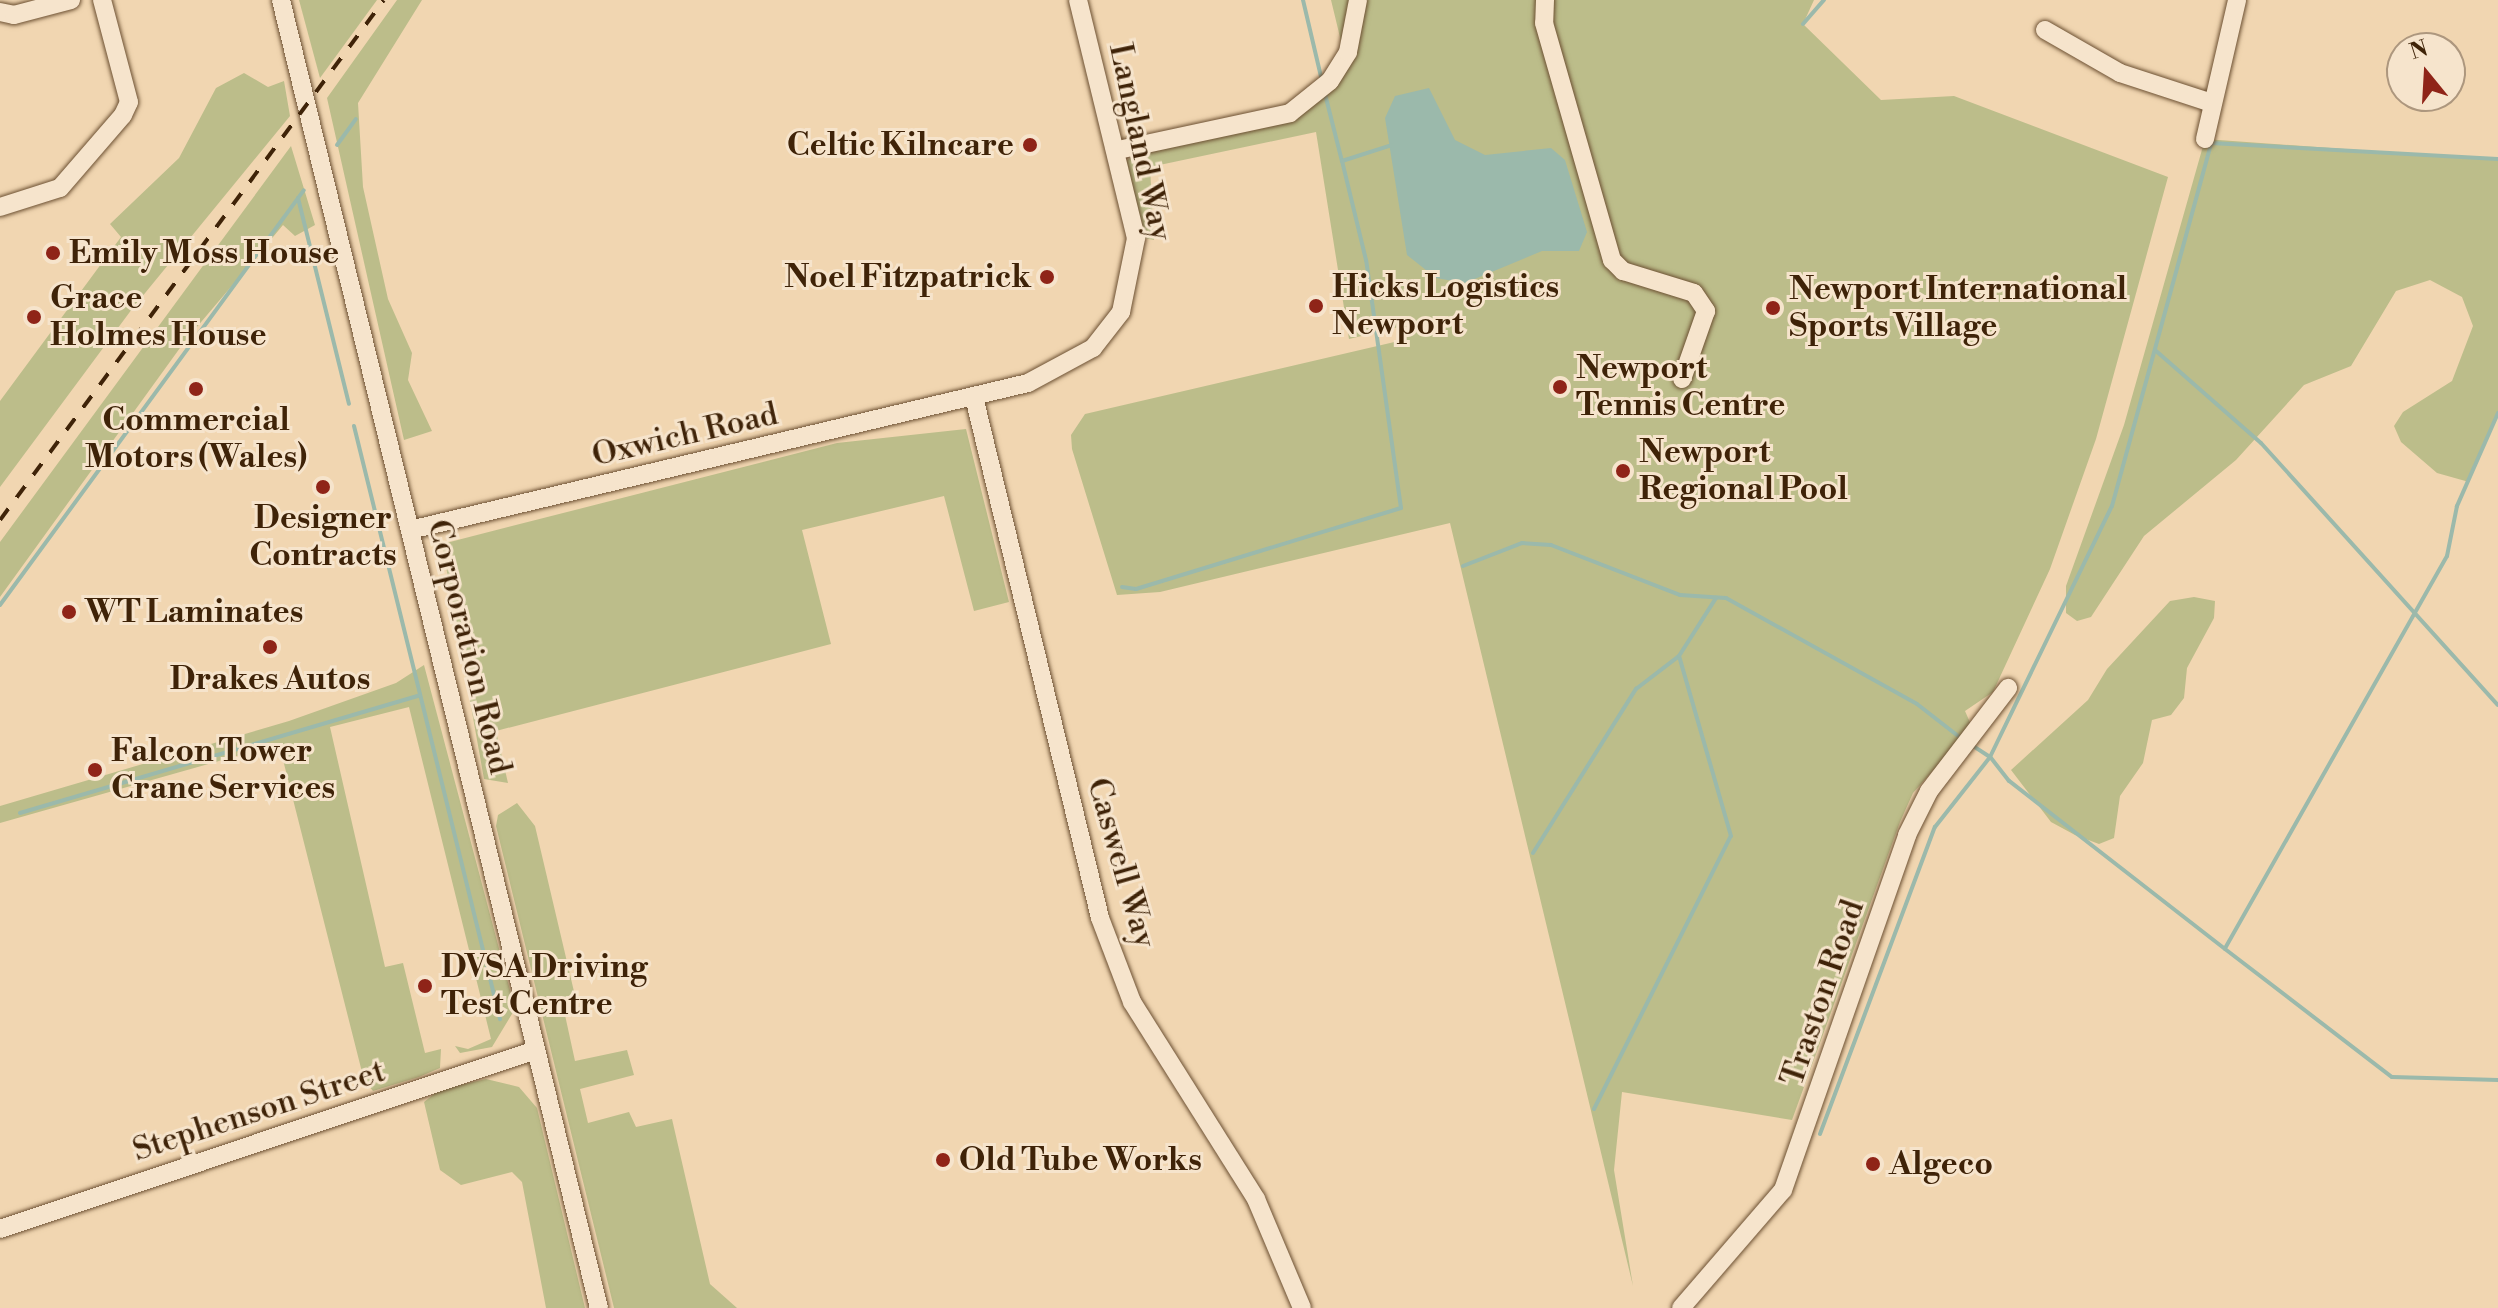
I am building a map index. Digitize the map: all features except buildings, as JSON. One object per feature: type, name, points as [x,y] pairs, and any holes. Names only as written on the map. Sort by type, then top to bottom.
[{"type":"street","points":[[0,12],[71,0]]},
{"type":"street","points":[[0,207],[60,188],[123,115],[129,102],[102,0]]},
{"type":"street","name":"Corporation Road","points":[[281,0],[599,1308]]},
{"type":"street","name":"Langland Way","points":[[974,397],[1075,362],[1121,312],[1136,238],[1118,150],[1078,0]]},
{"type":"street","points":[[1118,150],[1300,107],[1330,81],[1348,52],[1358,0]]},
{"type":"street","points":[[1545,0],[1544,23],[1612,260],[1623,271],[1694,293],[1706,311],[1682,379]]},
{"type":"street","points":[[2205,139],[2237,0]]},
{"type":"street","points":[[2045,30],[2120,73],[2212,103]]},
{"type":"street","name":"Oxwich Road","points":[[410,530],[974,397]]},
{"type":"street","name":"Caswell Way","points":[[974,397],[1100,918],[1132,1002],[1256,1199],[1302,1308]]},
{"type":"street","name":"Traston Road","points":[[1681,1308],[1783,1190],[1907,835],[1929,791],[2008,688]]},
{"type":"street","name":"Stephenson Street","points":[[0,1229],[536,1050]]},
{"type":"green space","points":[[299,0],[377,0],[320,78]]},
{"type":"green space","points":[[397,0],[422,0],[358,103],[363,187],[388,299],[412,353],[408,380],[432,431],[404,440],[327,98]]},
{"type":"green space","points":[[1331,0],[1814,0],[1803,24],[1881,100],[1954,96],[2168,177],[2096,439],[2050,569],[1993,692],[1965,711],[1972,727],[1913,793],[1792,1120],[1622,1092],[1614,1170],[1633,1286],[1450,523],[1160,592],[1117,595],[1072,449],[1071,435],[1085,414],[1403,340],[1399,327],[1349,339],[1316,132],[1150,167],[1154,240],[1139,237],[1125,162],[1138,152],[1298,117],[1347,66]]},
{"type":"green space","points":[[244,73],[268,87],[284,81],[290,116],[132,309],[0,487],[0,401],[121,237],[110,224],[179,158],[216,88]]},
{"type":"green space","points":[[2205,139],[2498,160],[2498,413],[2469,482],[2437,473],[2401,442],[2394,426],[2403,412],[2452,381],[2473,326],[2462,297],[2430,280],[2396,291],[2351,366],[2304,385],[2236,460],[2144,536],[2091,617],[2077,621],[2066,613],[2066,586],[2124,425]]},
{"type":"green space","points":[[291,146],[315,225],[295,236],[283,225],[185,341],[0,597],[0,542]]},
{"type":"green space","points":[[966,429],[1009,602],[974,611],[944,496],[802,530],[831,644],[496,731],[508,783],[484,779],[442,544],[837,443]]},
{"type":"green space","points":[[2194,597],[2215,601],[2214,618],[2187,668],[2184,698],[2171,715],[2152,720],[2143,763],[2120,796],[2114,838],[2099,844],[2051,822],[2011,770],[2088,700],[2107,669],[2170,601]]},
{"type":"green space","points":[[424,665],[515,1009],[492,1047],[460,1053],[455,1046],[468,1049],[491,1039],[409,707],[330,727],[385,967],[403,963],[425,1053],[441,1049],[440,1068],[419,1077],[373,1091],[364,1080],[279,744],[0,823],[0,806],[289,721],[396,683]]},
{"type":"green space","points":[[517,803],[535,826],[576,1000],[565,1015],[575,1061],[627,1050],[634,1075],[580,1089],[588,1123],[629,1112],[636,1127],[672,1119],[710,1284],[737,1308],[614,1308],[496,826],[498,815]]},
{"type":"green space","points":[[486,1079],[519,1087],[537,1108],[585,1308],[546,1308],[522,1182],[512,1172],[461,1185],[440,1170],[424,1102],[439,1090]]},
{"type":"shaded area","points":[[1429,88],[1455,140],[1485,155],[1551,148],[1565,160],[1587,232],[1579,251],[1542,251],[1465,283],[1436,278],[1407,255],[1385,118],[1395,96]]},
{"type":"waterway","points":[[1303,0],[1322,81]]},
{"type":"waterway","points":[[1803,24],[1824,0]]},
{"type":"waterway","points":[[1325,94],[1342,161]]},
{"type":"waterway","points":[[337,145],[356,119]]},
{"type":"waterway","points":[[2225,949],[2009,781],[1990,757],[2112,506],[2211,143],[2498,159]]},
{"type":"waterway","points":[[1122,587],[1136,589],[1401,508],[1366,260],[1342,161],[1392,145]]},
{"type":"waterway","points":[[0,605],[304,190]]},
{"type":"waterway","points":[[298,198],[349,404]]},
{"type":"waterway","points":[[2155,350],[2261,443],[2498,705]]},
{"type":"waterway","points":[[2498,413],[2457,506],[2447,556],[2225,949],[2392,1077],[2498,1080]]},
{"type":"waterway","points":[[354,426],[500,1019]]},
{"type":"waterway","points":[[1463,566],[1522,543],[1551,545],[1680,595],[1726,598],[1917,704],[1962,739]]},
{"type":"waterway","points":[[1594,1109],[1731,836],[1679,656],[1716,598]]},
{"type":"waterway","points":[[1533,853],[1636,689],[1679,656]]},
{"type":"waterway","points":[[20,813],[420,695]]},
{"type":"waterway","points":[[1820,1134],[1935,827],[1990,757],[1970,744]]},
{"type":"railway","points":[[0,520],[384,0]]},
{"type":"place","name":"Celtic Kilncare","points":[[1030,145]]},
{"type":"place","name":"Emily Moss House","points":[[53,253]]},
{"type":"place","name":"Noel Fitzpatrick","points":[[1047,277]]},
{"type":"place","name":"Hicks Logistics Newport","points":[[1316,306]]},
{"type":"place","name":"Newport International Sports Village","points":[[1773,308]]},
{"type":"place","name":"Grace Holmes House","points":[[34,317]]},
{"type":"place","name":"Newport Tennis Centre","points":[[1560,387]]},
{"type":"place","name":"Commercial Motors (Wales)","points":[[196,389]]},
{"type":"place","name":"Newport Regional Pool","points":[[1623,471]]},
{"type":"place","name":"Designer Contracts","points":[[323,487]]},
{"type":"place","name":"WT Laminates","points":[[69,612]]},
{"type":"place","name":"Drakes Autos","points":[[270,647]]},
{"type":"place","name":"Falcon Tower Crane Services","points":[[95,770]]},
{"type":"place","name":"DVSA Driving Test Centre","points":[[425,986]]},
{"type":"place","name":"Old Tube Works","points":[[943,1160]]},
{"type":"place","name":"Algeco","points":[[1873,1164]]}]
